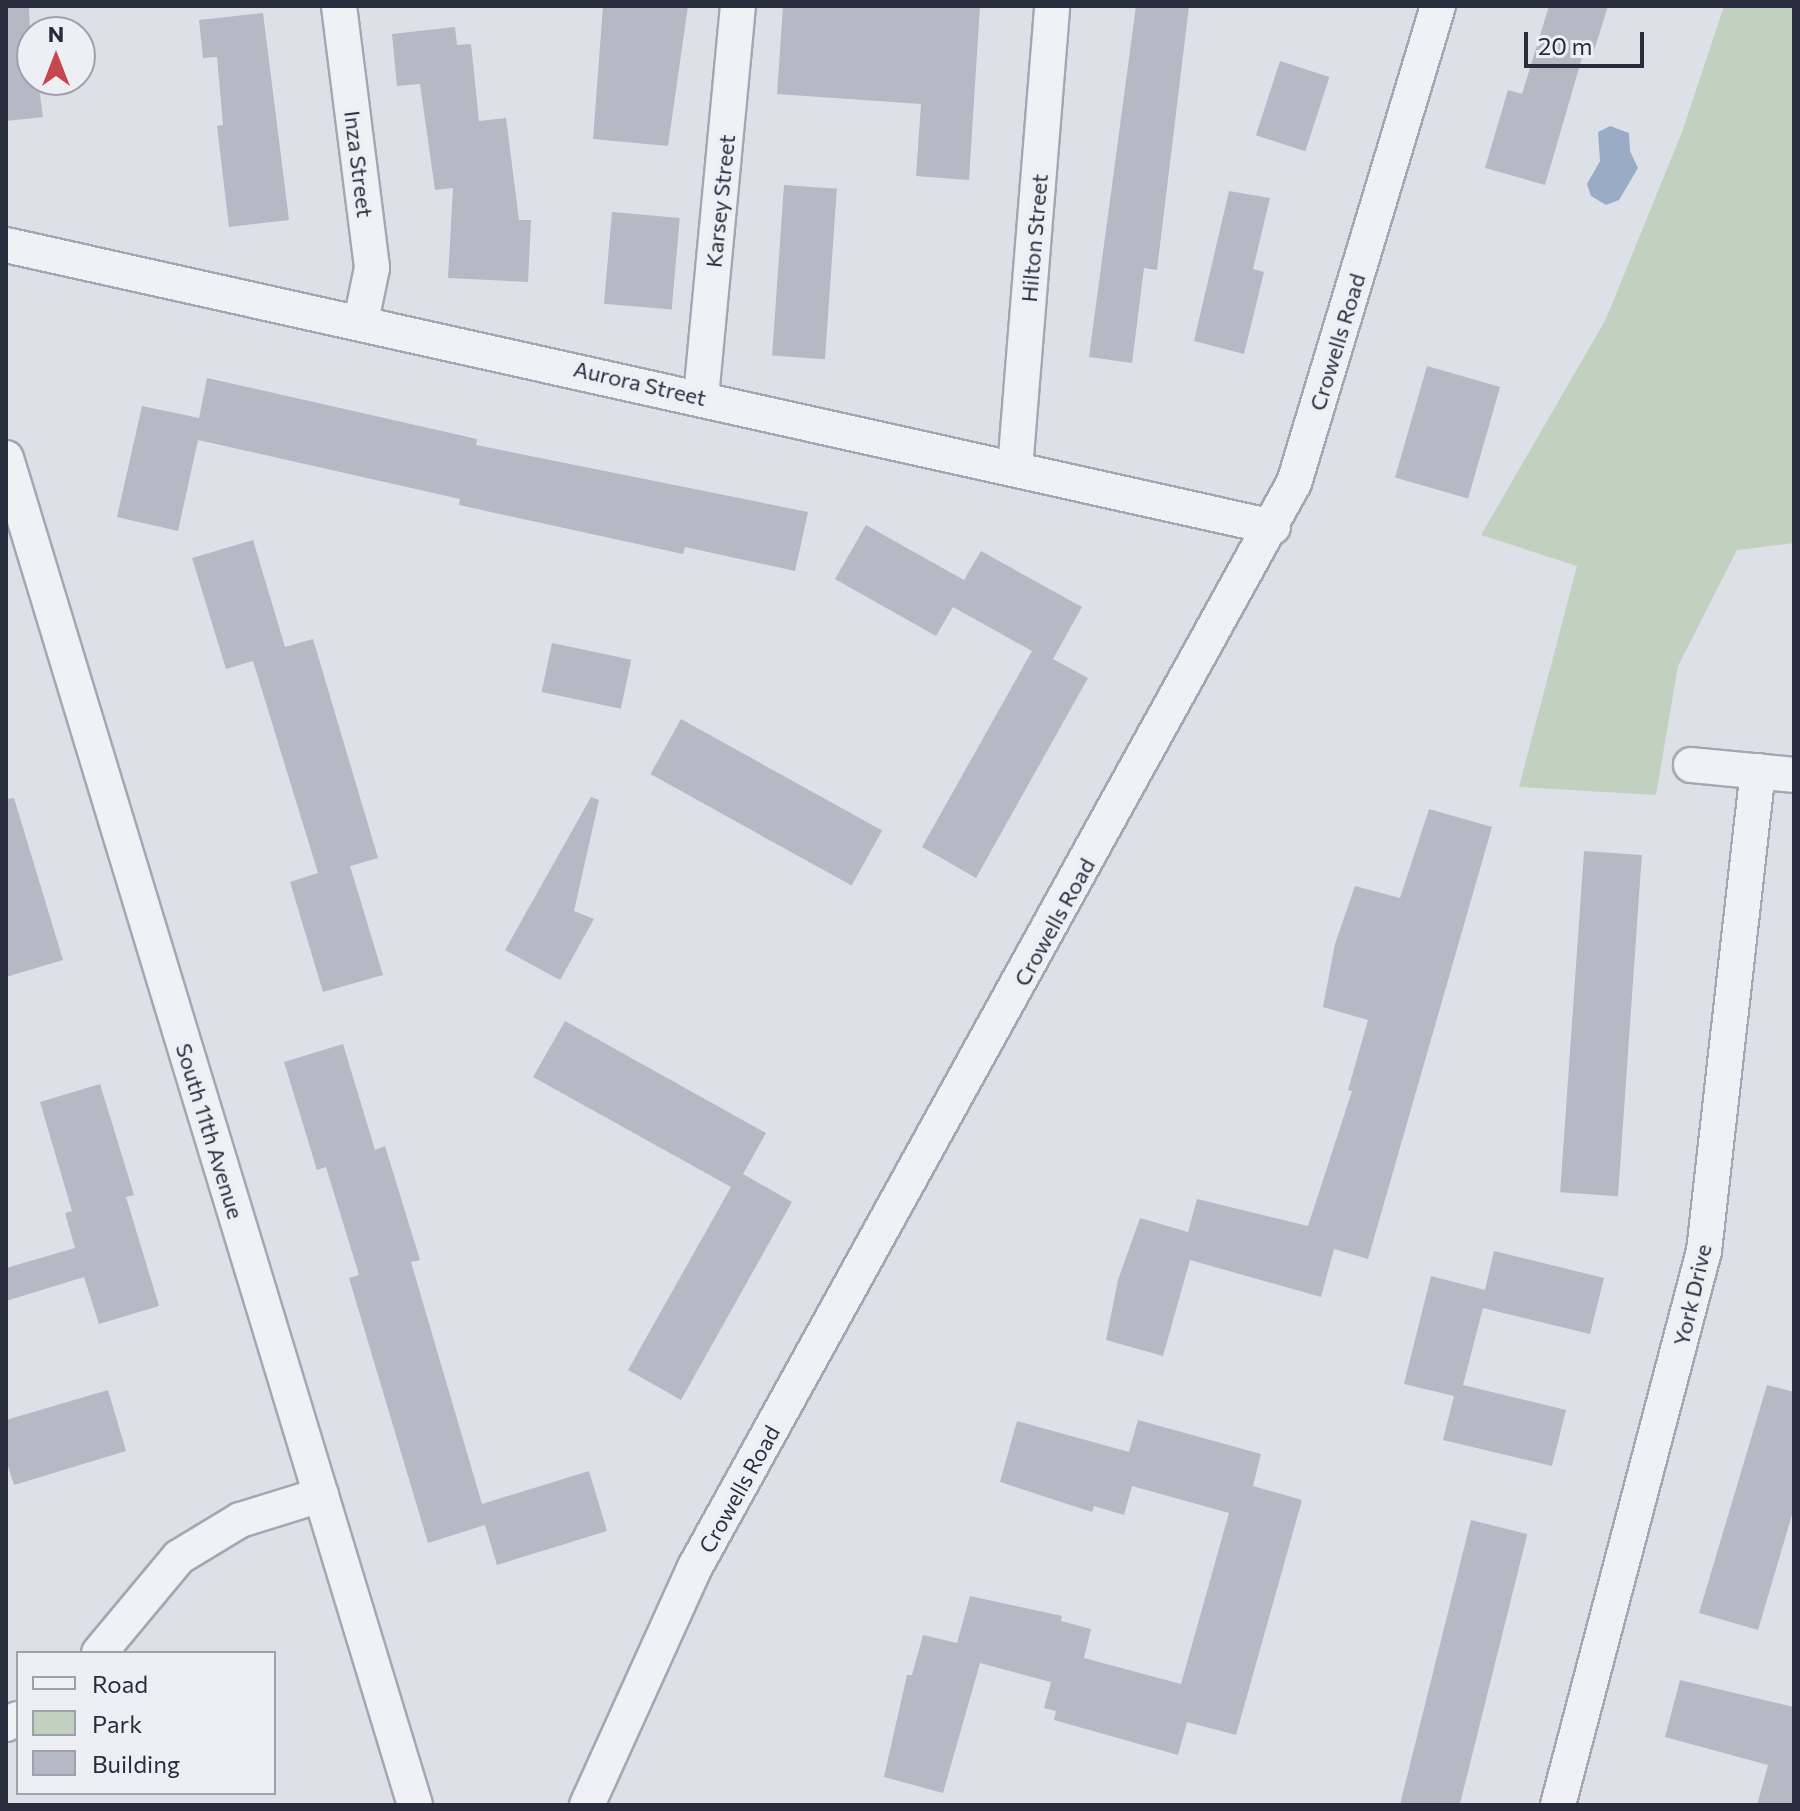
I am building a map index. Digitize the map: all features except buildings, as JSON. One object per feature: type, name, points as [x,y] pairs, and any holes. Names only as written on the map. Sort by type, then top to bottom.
[{"type":"street","name":"Inza Street","points":[[339,6],[372,268],[361,321]]},
{"type":"street","name":"Karsey Street","points":[[701,397],[738,6]]},
{"type":"street","name":"Hilton Street","points":[[1015,469],[1052,6]]},
{"type":"street","name":"Crowells Road","points":[[587,1805],[695,1567],[1273,527],[1294,483],[1438,6]]},
{"type":"street","name":"Aurora Street","points":[[6,245],[361,321],[1273,527]]},
{"type":"street","name":"South 11th Avenue","points":[[6,458],[415,1805]]},
{"type":"street","points":[[1691,765],[1794,775]]},
{"type":"street","name":"York Drive","points":[[1558,1805],[1704,1251],[1758,771]]},
{"type":"street","points":[[101,1651],[179,1557],[240,1520],[321,1495]]},
{"type":"green space","points":[[1724,6],[1794,6],[1794,543],[1737,550],[1678,666],[1656,795],[1519,787],[1577,566],[1481,535],[1606,319],[1682,132]]},
{"type":"water","points":[[1610,126],[1629,133],[1630,151],[1638,168],[1619,200],[1606,205],[1591,196],[1587,184],[1600,161],[1598,132]]}]
